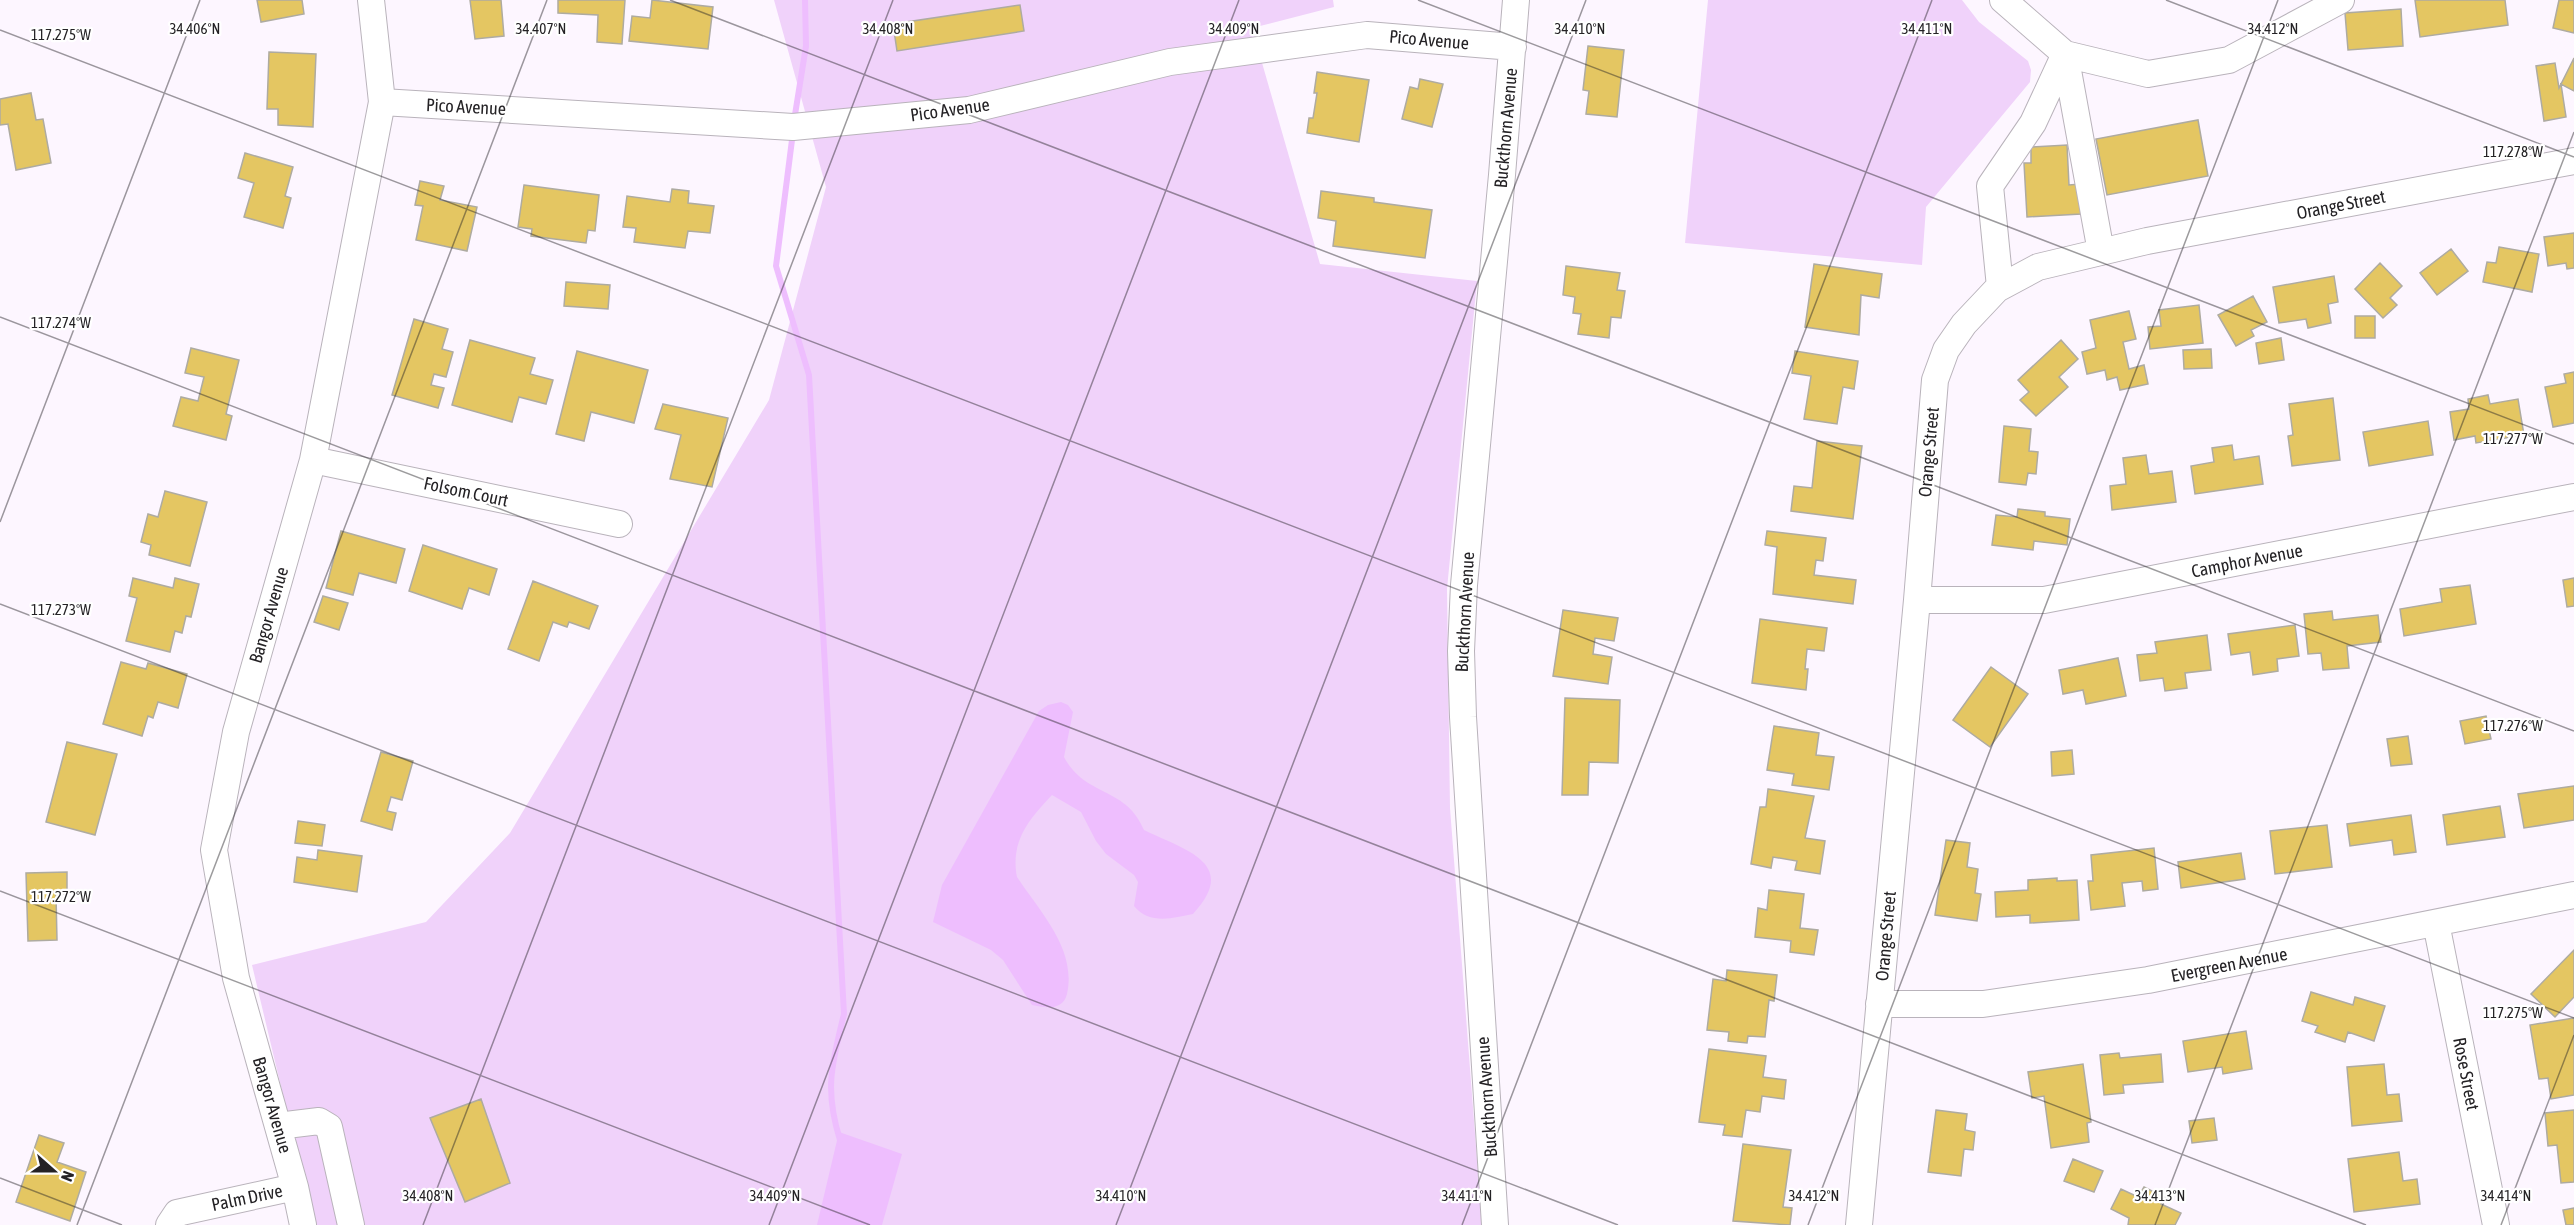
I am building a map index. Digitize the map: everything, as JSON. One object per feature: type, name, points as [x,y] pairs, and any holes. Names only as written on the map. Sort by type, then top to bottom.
[{"type":"street","name":"Bangor Avenue","points":[[303,1225],[295,1187],[236,978],[214,850],[236,732],[313,460],[382,102],[371,0]]},
{"type":"street","name":"Buckthorn Avenue","points":[[1495,1225],[1463,717],[1461,651],[1464,585],[1516,0]]},
{"type":"street","points":[[2003,0],[2065,54],[2148,74],[2229,60],[2341,0]]},
{"type":"street","name":"Pico Avenue","points":[[382,102],[793,127],[969,110],[1170,62],[1367,34],[1513,47]]},
{"type":"street","points":[[2065,54],[2101,252]]},
{"type":"street","points":[[2000,287],[1990,186],[2033,123],[2065,54]]},
{"type":"street","name":"Orange Street","points":[[1859,1225],[1935,380],[1947,350],[1964,324],[2000,287],[2038,267],[2147,241],[2574,161]]},
{"type":"street","name":"Folsom Court","points":[[313,460],[619,524]]},
{"type":"street","name":"Camphor Avenue","points":[[1917,600],[2044,600],[2574,497]]},
{"type":"street","name":"Evergreen Avenue","points":[[1879,1004],[1983,1004],[2125,984],[2315,949],[2574,895]]},
{"type":"street","name":"Rose Street","points":[[2436,922],[2496,1225]]},
{"type":"street","points":[[278,1126],[319,1122],[329,1127],[351,1225]]},
{"type":"street","name":"Palm Drive","points":[[169,1225],[177,1213],[295,1187]]},
{"type":"shaded area","points":[[774,0],[1333,0],[1334,7],[1252,28],[1320,264],[1477,281],[1447,589],[1450,808],[1482,1225],[314,1225],[252,965],[426,922],[510,833],[769,400],[826,187]]},
{"type":"shaded area","points":[[1708,0],[1962,0],[1979,22],[2028,61],[2031,70],[2030,82],[1926,207],[1922,265],[1685,243]]},
{"type":"shaded area","points":[[1061,702],[1068,705],[1073,712],[1064,757],[1073,770],[1083,780],[1117,798],[1127,806],[1144,830],[1176,844],[1201,860],[1209,870],[1211,882],[1206,897],[1193,914],[1162,919],[1147,916],[1134,906],[1138,882],[1134,875],[1106,854],[1096,841],[1081,812],[1052,795],[1029,822],[1016,853],[1017,877],[1046,918],[1062,946],[1067,962],[1069,977],[1065,999],[1058,1006],[1048,1007],[1032,1005],[1003,960],[991,950],[933,922],[942,885],[1039,711],[1048,705]]},
{"type":"shaded area","points":[[839,1132],[902,1154],[882,1225],[817,1225]]},
{"type":"building","points":[[257,0],[302,0],[304,14],[261,22]]},
{"type":"building","points":[[470,0],[501,0],[504,36],[475,39]]},
{"type":"building","points":[[558,0],[625,0],[622,44],[597,42],[598,15],[558,13]]},
{"type":"building","points":[[652,0],[713,7],[708,49],[629,41],[632,16],[650,18]]},
{"type":"building","points":[[2415,0],[2505,0],[2508,25],[2420,37]]},
{"type":"building","points":[[2559,0],[2574,0],[2574,33],[2553,28]]},
{"type":"building","points":[[1020,5],[1024,31],[897,51],[893,24]]},
{"type":"building","points":[[2401,9],[2403,46],[2348,50],[2345,13]]},
{"type":"building","points":[[1588,46],[1624,50],[1617,117],[1586,114],[1589,91],[1583,90]]},
{"type":"building","points":[[269,52],[316,54],[313,127],[278,125],[278,109],[267,109]]},
{"type":"building","points":[[2574,58],[2574,91],[2561,84]]},
{"type":"building","points":[[2555,63],[2559,88],[2561,84],[2566,117],[2544,121],[2536,66]]},
{"type":"building","points":[[1317,72],[1369,80],[1359,142],[1307,133],[1309,118],[1313,118],[1317,93],[1314,93]]},
{"type":"building","points":[[1420,79],[1443,84],[1432,127],[1402,119],[1410,87],[1418,89]]},
{"type":"building","points":[[31,93],[36,120],[43,119],[51,163],[16,170],[8,124],[0,125],[0,99]]},
{"type":"building","points":[[2198,120],[2208,176],[2107,195],[2096,139]]},
{"type":"building","points":[[2067,145],[2069,185],[2080,184],[2081,214],[2027,217],[2024,163],[2031,163],[2031,147]]},
{"type":"building","points":[[245,153],[293,167],[285,196],[291,198],[283,228],[244,217],[254,183],[238,178]]},
{"type":"building","points":[[420,181],[444,186],[440,200],[477,207],[467,251],[416,240],[423,206],[415,205]]},
{"type":"building","points":[[524,185],[599,195],[595,231],[588,230],[586,243],[531,236],[532,229],[518,227]]},
{"type":"building","points":[[672,189],[689,191],[688,203],[714,206],[710,233],[688,231],[685,248],[634,242],[636,228],[623,227],[627,196],[670,202]]},
{"type":"building","points":[[1321,191],[1374,198],[1374,202],[1432,210],[1425,258],[1333,246],[1336,221],[1318,218]]},
{"type":"building","points":[[2574,233],[2574,268],[2567,269],[2566,263],[2548,266],[2544,237]]},
{"type":"building","points":[[2499,247],[2539,254],[2532,292],[2483,282],[2487,262],[2496,263]]},
{"type":"building","points":[[2451,249],[2468,271],[2437,295],[2420,273]]},
{"type":"building","points":[[2380,263],[2402,286],[2390,298],[2397,305],[2383,318],[2355,289]]},
{"type":"building","points":[[1814,264],[1882,274],[1879,298],[1861,295],[1859,335],[1805,327]]},
{"type":"building","points":[[1566,266],[1620,273],[1617,290],[1625,291],[1621,318],[1611,317],[1609,338],[1578,334],[1581,314],[1573,313],[1575,297],[1563,295]]},
{"type":"building","points":[[2334,276],[2338,302],[2328,304],[2331,323],[2308,328],[2306,319],[2279,323],[2273,287]]},
{"type":"building","points":[[566,282],[610,285],[608,309],[564,306]]},
{"type":"building","points":[[2253,296],[2267,322],[2251,330],[2254,336],[2236,346],[2218,315]]},
{"type":"building","points":[[2199,305],[2203,343],[2150,349],[2148,327],[2161,326],[2159,310]]},
{"type":"building","points":[[2129,311],[2136,339],[2123,342],[2129,369],[2144,365],[2148,384],[2120,390],[2117,377],[2107,380],[2105,370],[2087,374],[2082,352],[2096,348],[2090,320]]},
{"type":"building","points":[[2355,316],[2375,316],[2375,338],[2355,338]]},
{"type":"building","points":[[414,319],[448,329],[442,349],[453,352],[446,377],[434,374],[431,385],[444,388],[438,408],[392,395]]},
{"type":"building","points":[[2281,338],[2284,360],[2259,364],[2256,343]]},
{"type":"building","points":[[470,340],[535,358],[530,374],[553,380],[546,404],[519,397],[512,422],[452,405]]},
{"type":"building","points":[[2061,340],[2078,359],[2059,377],[2068,387],[2036,416],[2020,400],[2029,392],[2018,380]]},
{"type":"building","points":[[191,348],[239,360],[226,414],[232,416],[226,440],[173,426],[181,397],[198,401],[204,377],[185,373]]},
{"type":"building","points":[[2211,349],[2212,368],[2184,369],[2183,350]]},
{"type":"building","points":[[577,351],[648,370],[634,423],[591,412],[584,441],[556,434]]},
{"type":"building","points":[[1795,351],[1858,361],[1854,389],[1843,387],[1837,424],[1804,419],[1811,376],[1792,373]]},
{"type":"building","points":[[2574,372],[2574,423],[2553,427],[2545,387],[2566,383],[2564,374]]},
{"type":"building","points":[[2488,395],[2490,404],[2518,399],[2524,435],[2476,443],[2475,436],[2454,440],[2450,412],[2469,409],[2468,399]]},
{"type":"building","points":[[2333,398],[2340,460],[2292,466],[2288,436],[2293,435],[2289,404]]},
{"type":"building","points":[[663,404],[728,418],[712,487],[670,479],[681,435],[655,429]]},
{"type":"building","points":[[2428,421],[2433,455],[2369,466],[2363,432]]},
{"type":"building","points":[[2004,426],[2031,429],[2029,451],[2038,452],[2036,474],[2028,473],[2026,485],[1999,482]]},
{"type":"building","points":[[1817,441],[1862,446],[1853,519],[1791,511],[1794,486],[1812,488]]},
{"type":"building","points":[[2232,445],[2234,460],[2259,456],[2263,484],[2195,494],[2191,466],[2214,462],[2212,448]]},
{"type":"building","points":[[2146,455],[2149,474],[2172,471],[2176,502],[2112,510],[2110,486],[2126,484],[2123,458]]},
{"type":"building","points":[[165,491],[207,502],[190,566],[149,555],[151,545],[141,542],[148,514],[158,517]]},
{"type":"building","points":[[2018,509],[2045,512],[2045,516],[2070,519],[2067,545],[2034,541],[2033,550],[1992,545],[1996,515],[2017,517]]},
{"type":"building","points":[[341,531],[405,549],[396,583],[359,573],[353,595],[326,588]]},
{"type":"building","points":[[1767,531],[1826,538],[1823,561],[1816,560],[1814,575],[1856,580],[1853,604],[1773,594],[1777,547],[1765,545]]},
{"type":"building","points":[[423,545],[497,569],[489,595],[469,588],[462,609],[409,591]]},
{"type":"building","points":[[133,578],[173,588],[175,578],[199,584],[191,617],[186,616],[182,633],[175,631],[170,652],[126,641],[137,598],[129,596]]},
{"type":"building","points":[[2574,578],[2574,606],[2567,607],[2563,580]]},
{"type":"building","points":[[533,581],[598,606],[589,629],[569,622],[567,627],[553,622],[539,661],[508,649]]},
{"type":"building","points":[[2470,585],[2476,624],[2404,636],[2400,609],[2442,602],[2440,589]]},
{"type":"building","points":[[323,596],[348,603],[339,630],[314,622]]},
{"type":"building","points":[[1563,610],[1618,618],[1614,641],[1595,638],[1593,654],[1612,657],[1608,684],[1553,676]]},
{"type":"building","points":[[2332,611],[2333,620],[2378,615],[2381,642],[2347,646],[2349,668],[2323,670],[2321,653],[2308,654],[2304,614]]},
{"type":"building","points":[[1760,619],[1827,628],[1824,651],[1807,649],[1806,690],[1752,683]]},
{"type":"building","points":[[2295,625],[2299,656],[2277,659],[2278,671],[2253,675],[2250,652],[2231,655],[2228,634]]},
{"type":"building","points":[[2207,635],[2211,670],[2185,673],[2187,688],[2165,691],[2163,678],[2140,681],[2137,655],[2157,653],[2155,642]]},
{"type":"building","points":[[2118,658],[2126,696],[2086,704],[2083,690],[2063,694],[2059,670]]},
{"type":"building","points":[[121,662],[146,669],[148,663],[187,674],[178,708],[158,702],[153,718],[148,716],[142,736],[103,724]]},
{"type":"building","points":[[1991,667],[2028,694],[1990,747],[1953,720]]},
{"type":"building","points":[[1565,698],[1620,700],[1618,763],[1589,762],[1588,795],[1562,795]]},
{"type":"building","points":[[2486,716],[2491,739],[2465,744],[2460,721]]},
{"type":"building","points":[[1774,726],[1819,733],[1816,755],[1834,757],[1829,790],[1792,785],[1794,774],[1767,770]]},
{"type":"building","points":[[2408,736],[2412,764],[2391,766],[2387,739]]},
{"type":"building","points":[[67,742],[117,754],[95,835],[46,822]]},
{"type":"building","points":[[2072,750],[2074,774],[2052,776],[2051,752]]},
{"type":"building","points":[[381,752],[413,761],[402,800],[391,797],[387,811],[396,813],[392,830],[361,821]]},
{"type":"building","points":[[2574,786],[2574,820],[2524,828],[2518,794]]},
{"type":"building","points":[[1768,789],[1814,796],[1805,838],[1825,841],[1820,874],[1795,870],[1797,861],[1773,857],[1771,868],[1751,864],[1760,807],[1766,807]]},
{"type":"building","points":[[2500,806],[2505,837],[2447,845],[2443,815]]},
{"type":"building","points":[[2411,815],[2416,852],[2394,855],[2392,840],[2350,846],[2347,824]]},
{"type":"building","points":[[298,821],[325,825],[322,846],[295,843]]},
{"type":"building","points":[[2327,825],[2332,867],[2275,874],[2270,831]]},
{"type":"building","points":[[1946,840],[1970,843],[1967,867],[1978,869],[1975,893],[1981,894],[1977,921],[1935,915]]},
{"type":"building","points":[[2154,848],[2158,889],[2143,891],[2142,881],[2122,883],[2125,906],[2091,910],[2088,881],[2093,881],[2091,855]]},
{"type":"building","points":[[318,850],[362,856],[357,892],[294,882],[297,857],[317,860]]},
{"type":"building","points":[[2241,853],[2245,879],[2181,888],[2178,862]]},
{"type":"building","points":[[67,872],[67,894],[56,895],[57,940],[28,941],[26,873]]},
{"type":"building","points":[[2057,878],[2057,881],[2077,880],[2079,920],[2030,923],[2030,915],[1996,917],[1995,892],[2028,890],[2028,880]]},
{"type":"building","points":[[1769,890],[1804,894],[1800,928],[1818,930],[1814,955],[1790,952],[1791,941],[1755,937],[1758,908],[1767,910]]},
{"type":"building","points":[[2574,950],[2574,997],[2555,1017],[2531,994]]},
{"type":"building","points":[[1727,970],[1777,975],[1774,1001],[1769,1000],[1765,1037],[1748,1036],[1747,1043],[1728,1041],[1729,1032],[1707,1030],[1713,979],[1726,981]]},
{"type":"building","points":[[2311,992],[2353,1005],[2355,997],[2385,1006],[2374,1041],[2348,1032],[2345,1042],[2315,1032],[2318,1026],[2302,1021]]},
{"type":"building","points":[[2574,1018],[2574,1095],[2551,1099],[2548,1078],[2539,1079],[2530,1025]]},
{"type":"building","points":[[2246,1031],[2252,1069],[2223,1074],[2222,1067],[2188,1072],[2183,1041]]},
{"type":"building","points":[[1709,1049],[1766,1056],[1763,1077],[1786,1080],[1784,1099],[1762,1096],[1760,1112],[1746,1110],[1742,1137],[1723,1135],[1725,1125],[1699,1122]]},
{"type":"building","points":[[2119,1053],[2120,1058],[2161,1054],[2163,1082],[2123,1085],[2124,1093],[2104,1095],[2100,1055]]},
{"type":"building","points":[[2083,1064],[2091,1122],[2087,1123],[2089,1142],[2051,1148],[2044,1096],[2032,1098],[2028,1072]]},
{"type":"building","points":[[2384,1064],[2387,1095],[2399,1094],[2402,1121],[2352,1126],[2347,1067]]},
{"type":"building","points":[[481,1099],[510,1183],[465,1202],[430,1118]]},
{"type":"building","points":[[1936,1110],[1967,1114],[1965,1130],[1975,1132],[1973,1150],[1964,1149],[1961,1176],[1928,1172]]},
{"type":"building","points":[[2574,1110],[2574,1182],[2561,1183],[2557,1145],[2548,1146],[2545,1113]]},
{"type":"building","points":[[2214,1118],[2217,1140],[2192,1143],[2189,1121]]},
{"type":"building","points":[[39,1135],[64,1143],[57,1162],[86,1172],[70,1221],[16,1202]]},
{"type":"building","points":[[1743,1144],[1791,1150],[1783,1207],[1792,1208],[1790,1225],[1733,1221]]},
{"type":"building","points":[[2399,1152],[2403,1181],[2417,1179],[2420,1204],[2354,1212],[2348,1159]]},
{"type":"building","points":[[2073,1159],[2103,1171],[2094,1192],[2064,1181]]},
{"type":"building","points":[[2144,1187],[2164,1197],[2161,1204],[2181,1213],[2175,1225],[2128,1225],[2129,1218],[2111,1209],[2121,1189],[2138,1197]]},
{"type":"building","points":[[2574,1208],[2574,1225],[2566,1225],[2563,1210]]},
{"type":"waterway","points":[[794,121],[806,46],[805,0]]},
{"type":"waterway","points":[[793,132],[776,266],[809,375],[844,1014],[831,1077],[832,1106],[840,1140]]}]
